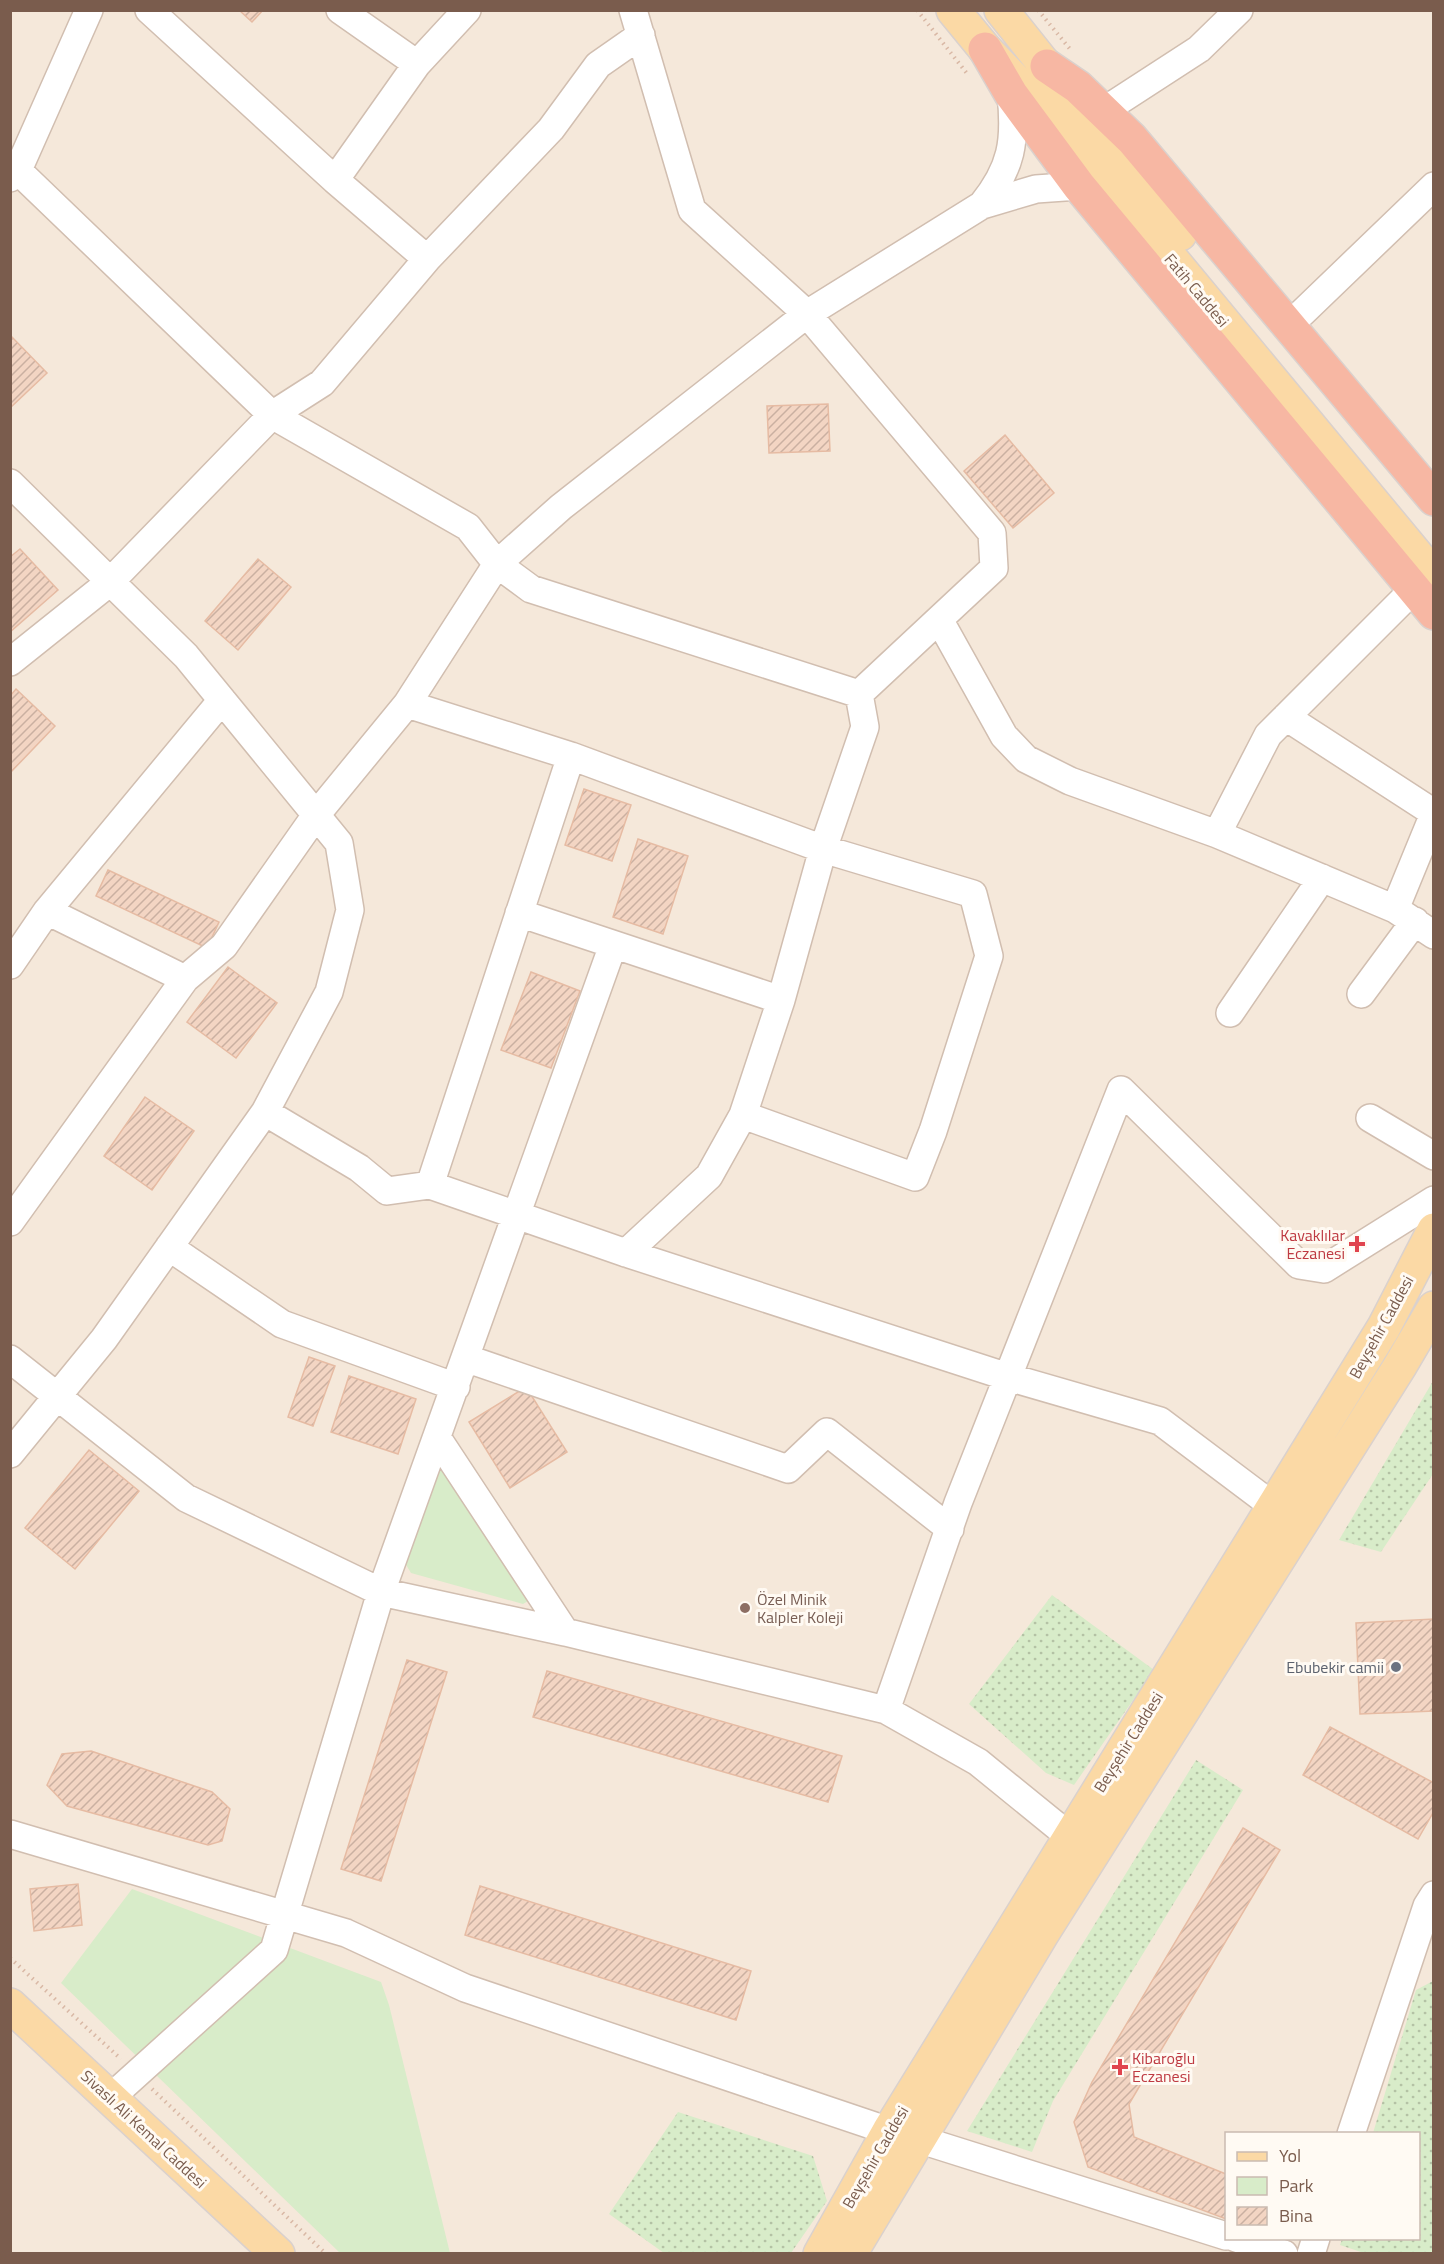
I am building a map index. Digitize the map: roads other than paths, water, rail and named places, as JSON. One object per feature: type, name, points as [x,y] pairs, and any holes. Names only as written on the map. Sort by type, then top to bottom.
[{"type":"highway","points":[[985,49],[1011,94],[1079,186],[1427,593]]},
{"type":"highway","points":[[1047,66],[1078,87],[1105,110],[1140,148],[1434,499]]},
{"type":"main road","name":"Fatih Caddesi","points":[[953,10],[985,49],[1077,145],[1427,593]]},
{"type":"main road","name":"Fatih Caddesi","points":[[1001,10],[1257,330],[1434,541]]},
{"type":"main road","name":"Beyşehir Caddesi","points":[[850,2253],[904,2135],[1069,1836],[1384,1327],[1434,1230]]},
{"type":"main road","name":"Beyşehir Caddesi","points":[[820,2253],[904,2135],[1048,1924],[1401,1366],[1434,1308]]},
{"type":"main road","name":"Sivaslı Ali Kemal Caddesi","points":[[10,2005],[278,2253]]},
{"type":"main road","name":"Sivaslı Ali Kemal Caddesi","points":[[10,2030],[247,2253]]},
{"type":"street","points":[[89,10],[13,171],[272,415],[468,527],[497,564],[531,589],[859,694]]},
{"type":"street","points":[[149,10],[334,180],[427,259]]},
{"type":"street","points":[[340,10],[417,64]]},
{"type":"street","points":[[334,180],[417,64],[467,10]]},
{"type":"street","points":[[1105,110],[1199,49],[1239,10]]},
{"type":"street","points":[[10,662],[110,582],[272,415],[322,383],[427,259],[551,129],[598,65],[637,23]]},
{"type":"street","points":[[637,23],[692,210],[807,314],[992,533],[994,568],[940,621],[859,694]]},
{"type":"street","points":[[982,205],[1002,177],[1009,162],[1014,131],[1011,94]]},
{"type":"street","points":[[10,1222],[185,979],[224,946],[316,815],[407,704],[497,564],[561,507],[807,314],[982,205],[1036,189],[1079,186]]},
{"type":"street","points":[[1302,313],[1434,186]]},
{"type":"street","points":[[10,483],[186,656],[339,843],[350,910],[329,992],[265,1112],[104,1339],[10,1454]]},
{"type":"street","points":[[1217,834],[1268,735],[1427,593]]},
{"type":"street","points":[[940,621],[1004,736],[1026,759],[1070,781],[1217,834],[1322,878],[1415,921]]},
{"type":"street","points":[[626,1253],[709,1176],[743,1115],[781,1000],[823,849],[866,727],[859,694]]},
{"type":"street","points":[[10,965],[47,911],[222,700]]},
{"type":"street","points":[[407,704],[571,756],[823,849],[973,894],[989,956],[933,1131],[915,1177],[743,1115]]},
{"type":"street","points":[[1286,717],[1434,813],[1415,921],[1360,994]]},
{"type":"street","points":[[430,1185],[571,756]]},
{"type":"street","points":[[1230,1013],[1322,878]]},
{"type":"street","points":[[47,911],[185,979]]},
{"type":"street","points":[[519,913],[781,1000]]},
{"type":"street","points":[[110,2098],[274,1950],[381,1592],[438,1439],[613,945]]},
{"type":"street","points":[[886,1710],[950,1528],[1121,1090],[1299,1265],[1324,1269],[1434,1200]]},
{"type":"street","points":[[265,1112],[359,1168],[387,1191],[430,1185],[626,1253],[1008,1377],[1160,1420],[1273,1506]]},
{"type":"street","points":[[1371,1118],[1434,1156]]},
{"type":"street","points":[[169,1247],[282,1324],[456,1387]]},
{"type":"street","points":[[465,1358],[788,1469],[828,1432],[950,1528]]},
{"type":"street","points":[[10,1359],[186,1498],[381,1592],[565,1632],[886,1710],[978,1762],[1069,1836]]},
{"type":"street","points":[[438,1439],[565,1632]]},
{"type":"street","points":[[10,1834],[346,1933],[465,1988],[904,2135],[1225,2235]]},
{"type":"street","points":[[1351,2132],[1425,1946],[1434,1895]]},
{"type":"street","points":[[1242,2240],[1284,2253]]},
{"type":"place","name":"Kavaklılar Eczanesi","points":[[1357,1244]]},
{"type":"place","name":"Özel Minik Kalpler Koleji","points":[[745,1608]]},
{"type":"place","name":"Ebubekir camii","points":[[1396,1667]]},
{"type":"place","name":"Kibaroğlu Eczanesi","points":[[1120,2067]]}]
